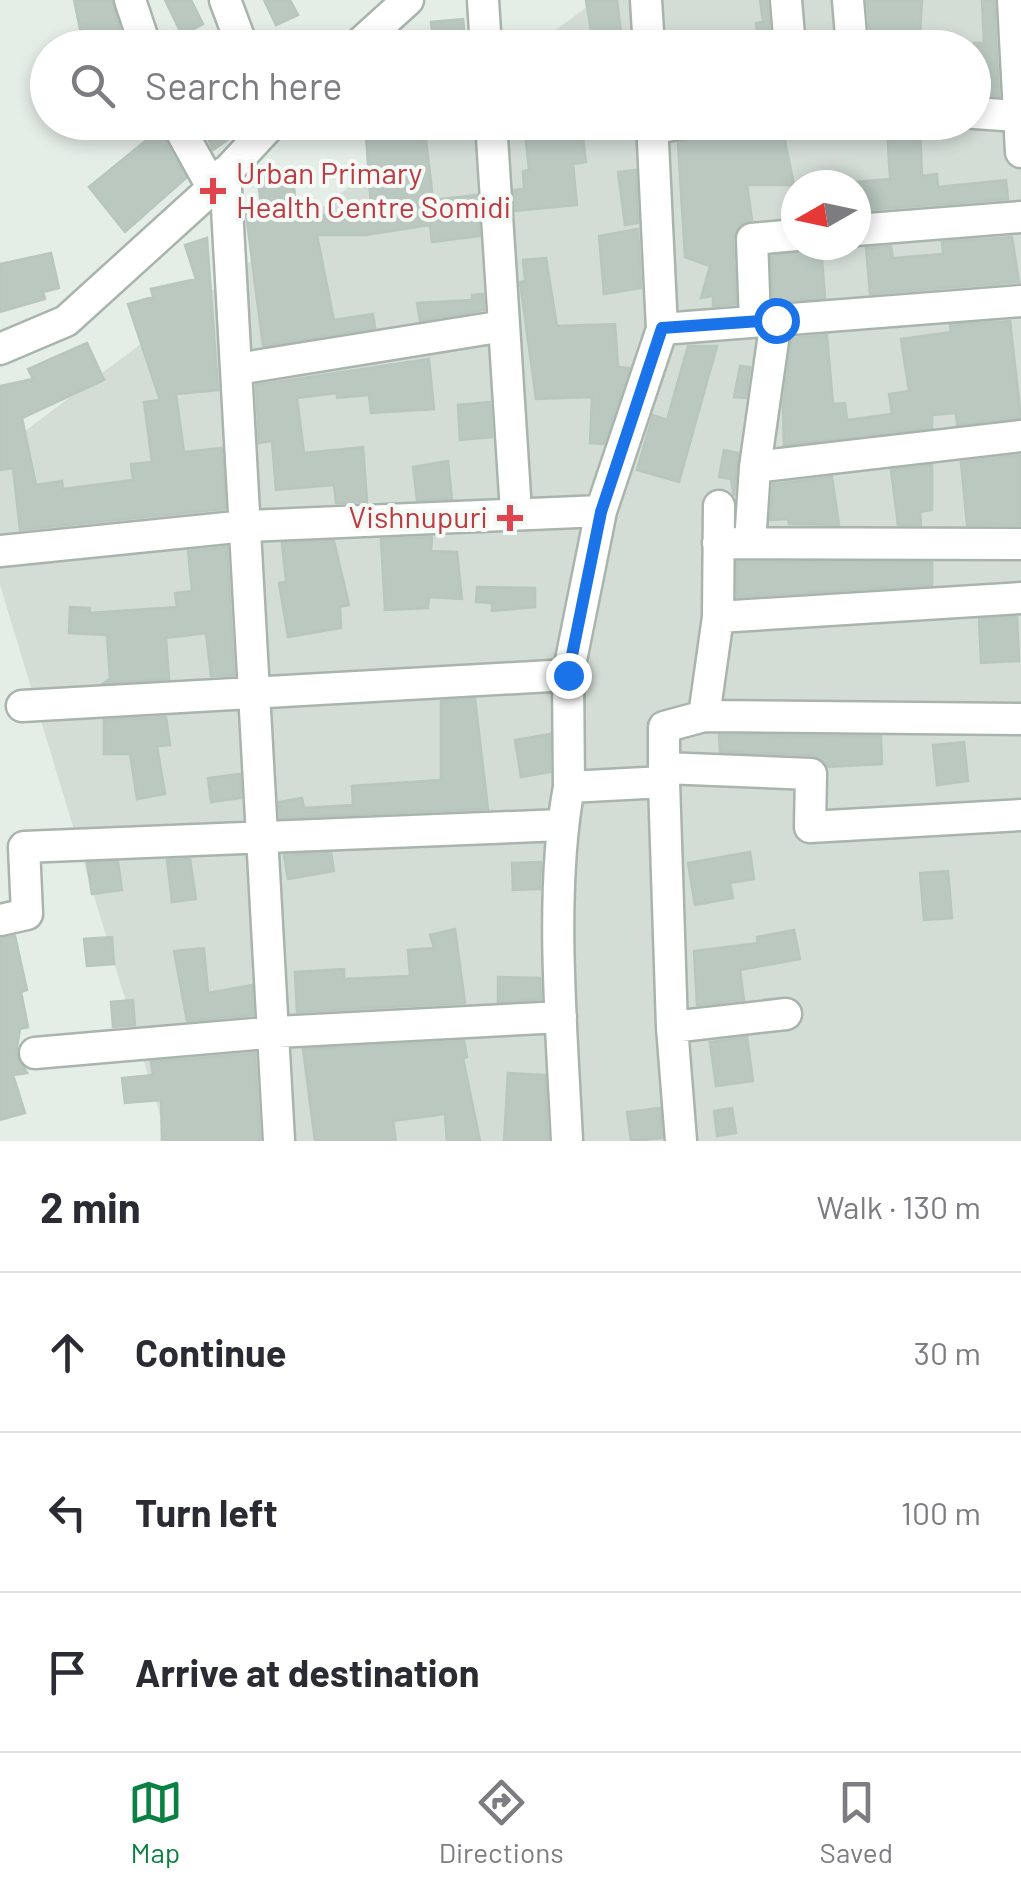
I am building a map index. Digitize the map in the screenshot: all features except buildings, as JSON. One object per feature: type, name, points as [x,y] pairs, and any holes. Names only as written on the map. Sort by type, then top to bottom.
[{"type":"street","points":[[130,0],[140,30]]},
{"type":"street","points":[[225,0],[237,30]]},
{"type":"street","points":[[483,0],[485,30]]},
{"type":"street","points":[[646,0],[647,30]]},
{"type":"street","points":[[786,0],[788,30]]},
{"type":"street","points":[[848,0],[850,30]]},
{"type":"street","points":[[1013,0],[1019,54],[1021,152]]},
{"type":"street","points":[[374,30],[404,1]]},
{"type":"street","points":[[991,115],[1019,116]]},
{"type":"street","points":[[190,140],[219,179],[236,369],[276,1032],[279,1141]]},
{"type":"street","points":[[0,349],[66,321],[256,140]]},
{"type":"street","points":[[492,140],[516,512]]},
{"type":"street","points":[[567,1141],[561,1018],[562,826],[569,787],[568,675],[601,512],[662,328],[653,140]]},
{"type":"street","points":[[871,229],[1021,217]]},
{"type":"street","points":[[750,543],[766,321],[752,239],[781,236]]},
{"type":"street","points":[[662,328],[1021,301]]},
{"type":"street","points":[[236,369],[504,326]]},
{"type":"street","points":[[755,467],[1021,436]]},
{"type":"street","points":[[704,716],[718,618],[719,506]]},
{"type":"street","points":[[0,551],[246,526],[516,512],[601,512]]},
{"type":"street","points":[[718,543],[1021,544]]},
{"type":"street","points":[[718,618],[1021,598]]},
{"type":"street","points":[[22,706],[568,675]]},
{"type":"street","points":[[681,1141],[672,1027],[664,727],[704,716],[1021,719]]},
{"type":"street","points":[[569,787],[664,776],[811,774],[810,827],[1021,815]]},
{"type":"street","points":[[0,920],[27,914],[24,847],[562,826]]},
{"type":"street","points":[[672,1027],[786,1014]]},
{"type":"street","points":[[34,1052],[276,1032],[561,1018]]},
{"type":"shaded area","name":"Vishnupuri","points":[[596,0],[1021,0],[1021,1141],[168,1141],[0,585],[0,450],[411,140],[991,140],[991,30],[556,30]]},
{"type":"place","name":"Urban Primary Health Centre Somidi","points":[[213,191]]},
{"type":"place","name":"Vishnupuri","points":[[510,518]]},
{"type":"route","points":[[568,675],[601,512],[662,328],[776,320]]}]
